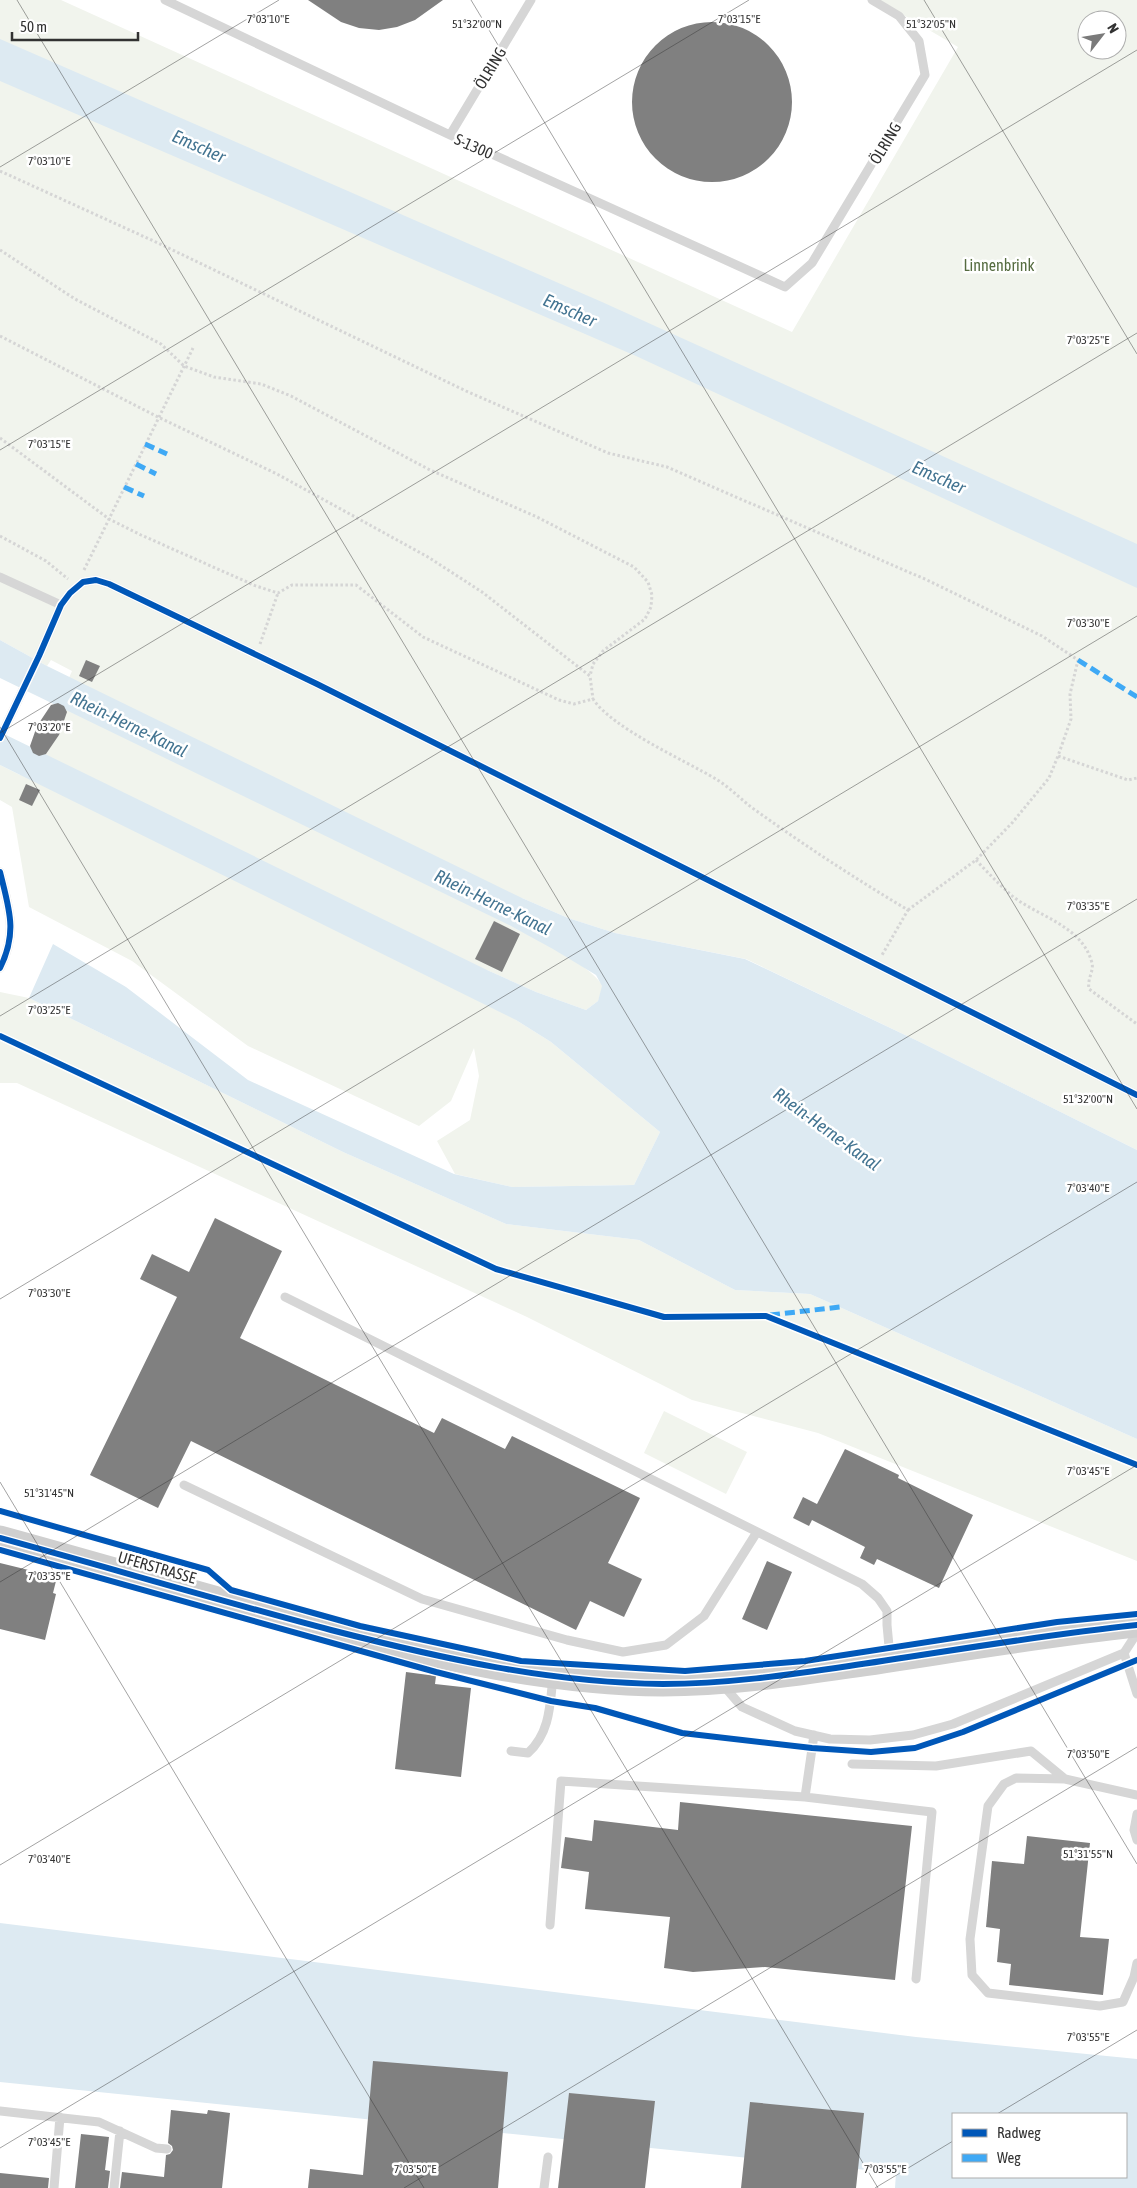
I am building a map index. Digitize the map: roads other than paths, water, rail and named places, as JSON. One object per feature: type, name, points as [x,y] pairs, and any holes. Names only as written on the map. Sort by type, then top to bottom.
[{"type":"main road","name":"UFERSTRASSE","points":[[0,1538],[280,1617],[416,1652],[503,1670],[553,1677],[664,1684],[720,1681],[802,1673],[1063,1634],[1137,1625]]},
{"type":"lane","name":"S-1300","points":[[165,0],[450,135],[784,287]]},
{"type":"lane","name":"ÖLRING","points":[[450,135],[531,0]]},
{"type":"lane","name":"ÖLRING","points":[[784,287],[812,263],[925,75],[919,41],[900,16],[872,0]]},
{"type":"lane","points":[[0,577],[61,605]]},
{"type":"lane","points":[[0,738],[22,694],[61,605],[79,584],[96,580],[109,584],[256,654],[1137,1095]]},
{"type":"lane","points":[[0,872],[12,919],[8,952],[0,968]]},
{"type":"lane","points":[[285,1297],[862,1584],[878,1598],[887,1611],[890,1660]]},
{"type":"lane","points":[[184,1485],[422,1599],[567,1640],[623,1652],[666,1645],[704,1616],[757,1532]]},
{"type":"lane","points":[[720,1681],[742,1707],[795,1732],[830,1739],[870,1740],[913,1735],[953,1724],[1124,1653],[1137,1633]]},
{"type":"lane","points":[[1124,1653],[1137,1694]]},
{"type":"lane","points":[[511,1751],[528,1753],[543,1735],[550,1716],[553,1677]]},
{"type":"lane","points":[[805,1797],[814,1736]]},
{"type":"lane","points":[[852,1764],[936,1766],[1031,1751],[1065,1779]]},
{"type":"lane","points":[[1137,1795],[1065,1779],[1016,1778],[1004,1784],[988,1806],[970,1939],[972,1975],[988,1993],[1100,2006],[1124,2002],[1137,1963]]},
{"type":"lane","points":[[550,1925],[561,1781],[805,1797],[932,1812],[916,1979]]},
{"type":"lane","points":[[1137,1814],[1134,1830],[1137,1840]]},
{"type":"lane","points":[[0,2111],[99,2122],[156,2148],[167,2149]]},
{"type":"lane","points":[[54,2188],[60,2117]]},
{"type":"lane","points":[[114,2188],[120,2131]]},
{"type":"lane","points":[[544,2188],[548,2157]]},
{"type":"water","name":"Emscher","points":[[0,39],[602,302],[1137,544],[1137,588],[636,356],[0,81]]},
{"type":"water","name":"Rhein-Herne-Kanal","points":[[0,640],[47,666],[522,898],[568,918],[615,933],[745,959],[922,1043],[1137,1150],[1137,1439],[810,1294],[735,1290],[639,1240],[506,1224],[343,1152],[29,998],[53,944],[126,987],[248,1080],[454,1174],[512,1187],[634,1185],[660,1132],[551,1042],[516,1020],[0,765],[0,732],[487,970],[536,992],[586,1010],[598,1001],[602,986],[596,975],[509,925],[0,678]]},
{"type":"water","points":[[0,1923],[916,2037],[1137,2059],[1137,2188],[895,2188],[896,2173],[0,2082]]},
{"type":"park label","name":"Linnenbrink","points":[[999,265]]}]
